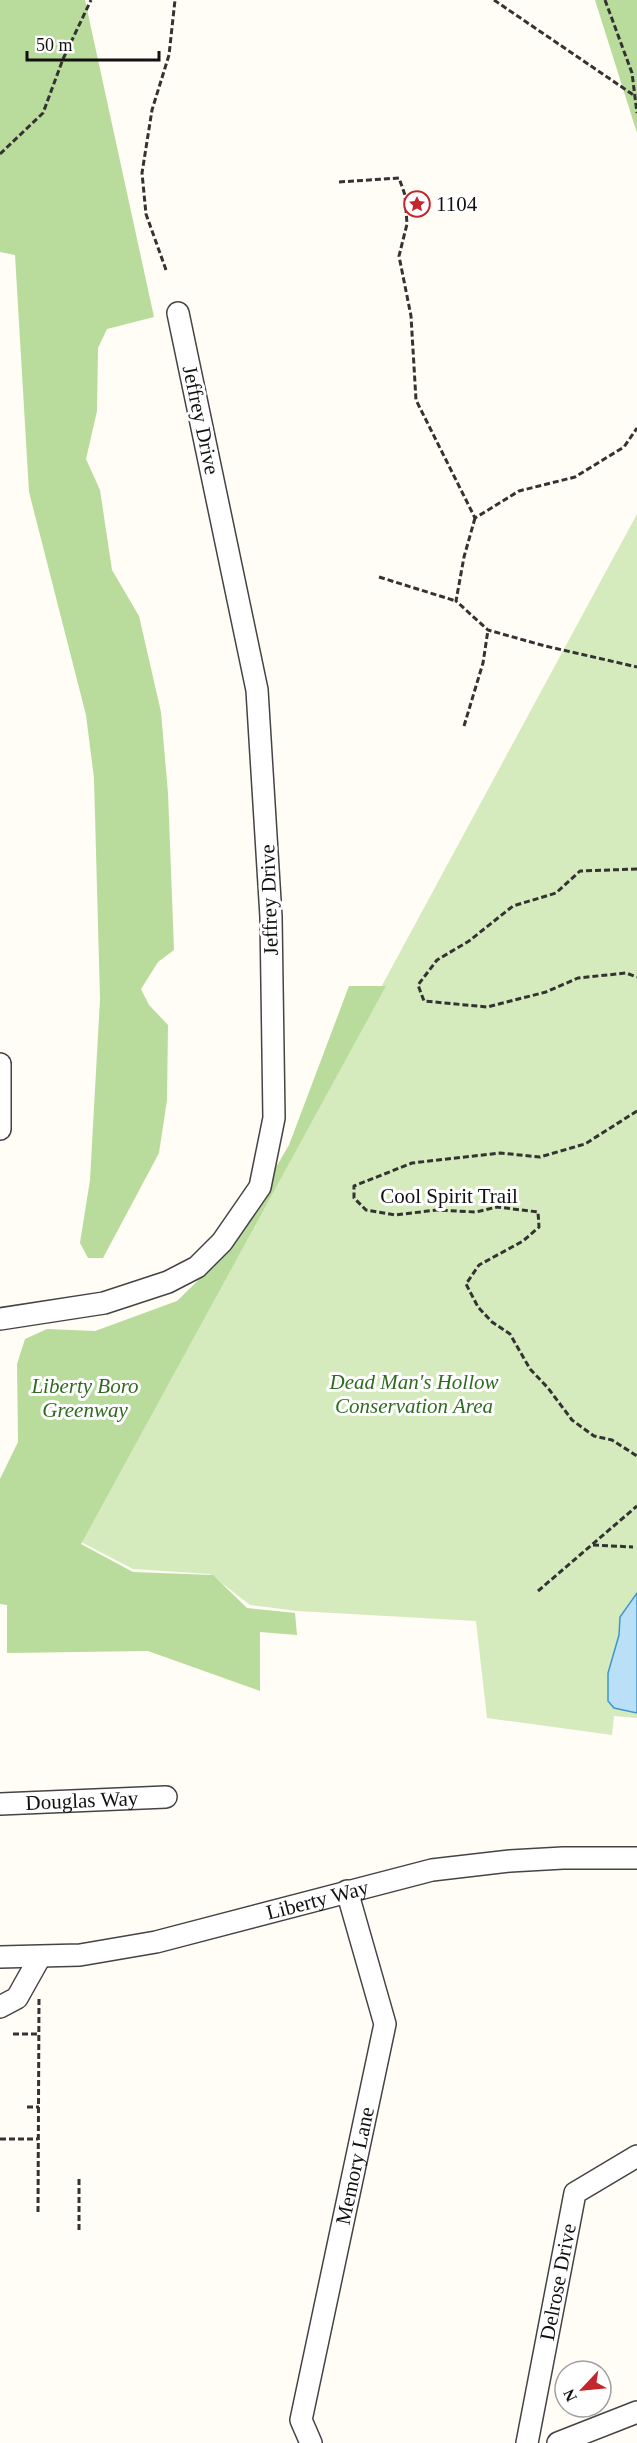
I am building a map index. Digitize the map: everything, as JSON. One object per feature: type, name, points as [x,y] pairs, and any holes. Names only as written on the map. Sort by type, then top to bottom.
[{"type":"street","name":"Jeffrey Drive","points":[[0,1319],[104,1303],[168,1282],[197,1267],[222,1242],[260,1187],[274,1118],[271,917],[257,690],[178,313]]},
{"type":"street","points":[[0,1064],[0,1129]]},
{"type":"street","name":"Douglas Way","points":[[0,1804],[166,1797]]},
{"type":"street","name":"Liberty Way","points":[[0,1957],[80,1955],[156,1942],[432,1870],[498,1862],[563,1858],[637,1858]]},
{"type":"street","name":"Memory Lane","points":[[311,2443],[301,2420],[386,2024],[347,1891]]},
{"type":"street","points":[[0,2007],[17,1998],[40,1957]]},
{"type":"street","name":"Delrose Drive","points":[[527,2443],[575,2193],[637,2156]]},
{"type":"street","points":[[558,2443],[637,2412]]},
{"type":"path","points":[[0,154],[43,112],[63,59],[91,0]]},
{"type":"path","points":[[166,270],[146,214],[142,173],[152,110],[169,55],[175,0]]},
{"type":"path","points":[[494,0],[635,96]]},
{"type":"path","points":[[605,0],[632,73],[637,113]]},
{"type":"path","points":[[339,182],[399,178],[405,195],[407,224],[399,256],[411,316],[416,400],[476,518]]},
{"type":"path","points":[[456,601],[464,557],[476,518],[519,492],[574,477],[624,447],[637,428]]},
{"type":"path","points":[[379,578],[456,601],[488,630],[637,667]]},
{"type":"path","points":[[464,726],[483,663],[488,630]]},
{"type":"path","points":[[637,869],[580,871],[556,893],[513,906],[469,941],[437,960],[418,985],[424,1001],[487,1007],[546,992],[578,978],[626,973],[637,977]]},
{"type":"path","name":"Cool Spirit Trail","points":[[637,1111],[585,1144],[540,1157],[500,1153],[412,1163],[354,1186],[354,1198],[366,1210],[395,1215],[437,1210],[476,1212],[497,1207],[538,1212],[539,1227],[523,1241],[479,1265],[466,1284],[478,1307],[492,1322],[510,1334],[530,1370],[548,1388],[572,1420],[594,1436],[612,1440],[637,1456]]},
{"type":"path","points":[[538,1591],[637,1506]]},
{"type":"path","points":[[591,1545],[633,1547]]},
{"type":"path","points":[[38,2212],[39,1991]]},
{"type":"path","points":[[13,2034],[39,2034]]},
{"type":"path","points":[[27,2107],[39,2107]]},
{"type":"path","points":[[0,2139],[38,2139]]},
{"type":"path","points":[[79,2179],[79,2233]]},
{"type":"green space","points":[[0,0],[85,0],[154,317],[107,329],[98,348],[97,411],[86,459],[100,490],[112,570],[139,616],[161,712],[168,793],[174,950],[158,962],[141,989],[149,1005],[168,1025],[167,1100],[159,1153],[103,1258],[88,1258],[80,1243],[90,1180],[100,999],[94,778],[86,715],[29,492],[15,255],[0,252]]},
{"type":"green space","points":[[595,0],[637,0],[637,133]]},
{"type":"green space","name":"Dead Man's Hollow Conservation Area","points":[[637,514],[637,1718],[614,1716],[612,1735],[487,1718],[476,1621],[297,1611],[250,1605],[210,1574],[133,1569],[81,1542]]},
{"type":"green space","name":"Liberty Boro Greenway","points":[[349,986],[386,986],[81,1544],[133,1572],[213,1575],[247,1608],[295,1613],[297,1635],[260,1632],[260,1691],[148,1651],[7,1653],[7,1605],[0,1604],[0,1479],[18,1442],[17,1364],[25,1339],[47,1329],[95,1331],[177,1301],[225,1254],[289,1145]]},
{"type":"water","points":[[637,1593],[637,1713],[614,1708],[608,1701],[608,1673],[619,1635],[620,1617]]},
{"type":"place","name":"1104","points":[[417,204]]}]
